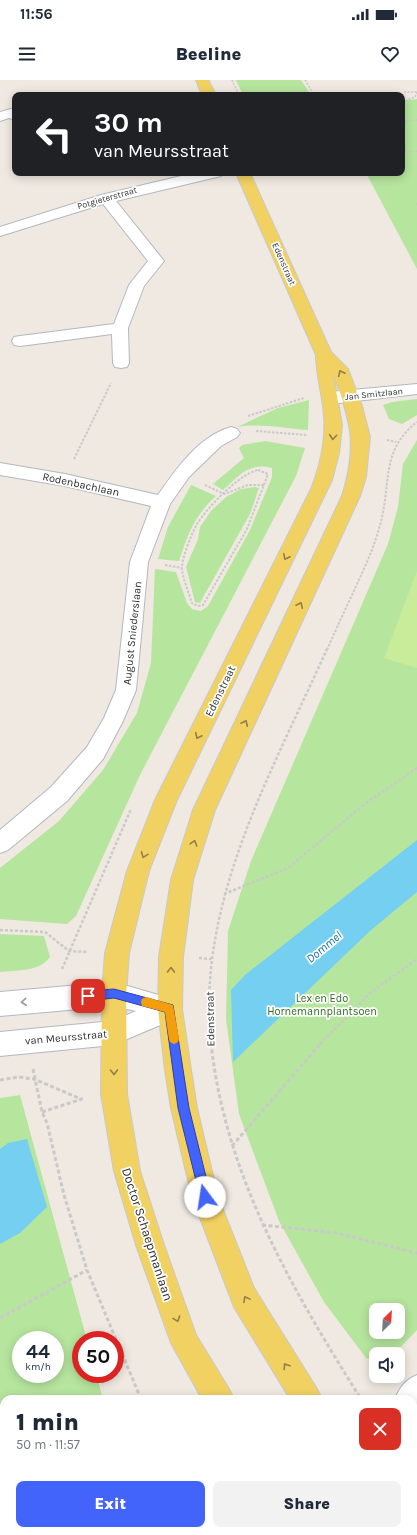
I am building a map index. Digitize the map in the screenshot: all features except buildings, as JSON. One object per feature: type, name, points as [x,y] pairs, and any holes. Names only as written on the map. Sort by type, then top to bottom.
[{"type":"main road","points":[[202,80],[208,92]]},
{"type":"main road","name":"Edenstraat","points":[[113,1033],[117,953],[138,871],[166,800],[320,488],[327,471],[333,436],[333,416],[324,371],[324,355],[244,176]]},
{"type":"main road","name":"Edenstraat","points":[[170,1009],[171,957],[182,880],[204,810],[351,496],[355,483],[361,437],[351,397],[340,369],[324,355]]},
{"type":"main road","points":[[170,1009],[184,1108],[205,1197],[244,1296],[304,1395]]},
{"type":"main road","name":"Doctor Schaepmanlaan","points":[[113,1033],[114,1094],[127,1171],[150,1245],[185,1343],[217,1395]]},
{"type":"street","points":[[0,117],[12,114]]},
{"type":"street","name":"Potgieterstraat","points":[[0,232],[106,198],[174,180],[198,176]]},
{"type":"street","points":[[106,198],[156,261],[137,285],[120,328],[121,363]]},
{"type":"street","points":[[20,341],[120,328]]},
{"type":"street","name":"Jan Smitzlaan","points":[[330,398],[417,389]]},
{"type":"street","name":"August Sniederslaan","points":[[0,843],[59,794],[95,753],[113,721],[126,690],[139,562],[162,502],[183,473],[215,442],[231,433]]},
{"type":"street","name":"Rodenbachlaan","points":[[0,469],[64,480],[162,502]]},
{"type":"street","points":[[0,1004],[114,994],[170,1009]]},
{"type":"street","name":"van Meursstraat","points":[[0,1044],[113,1033],[170,1009]]},
{"type":"path","points":[[232,80],[238,92]]},
{"type":"path","points":[[305,80],[312,92]]},
{"type":"path","points":[[404,92],[417,92],[415,97],[405,101]]},
{"type":"path","points":[[405,122],[417,120]]},
{"type":"path","points":[[405,152],[417,151]]},
{"type":"path","points":[[64,480],[121,363]]},
{"type":"path","points":[[231,433],[232,425],[246,417],[274,407],[308,397],[330,398]]},
{"type":"path","name":"Edenstraat","points":[[232,1146],[221,1108],[210,1055],[209,997],[211,959],[224,894],[247,828],[372,549],[382,515],[387,489],[389,461],[396,442],[417,422]]},
{"type":"path","points":[[262,470],[268,474],[264,485],[247,529],[203,605],[198,606],[192,603],[182,568],[196,525],[208,510],[244,475],[253,471],[262,470]]},
{"type":"path","points":[[183,473],[224,494]]},
{"type":"path","points":[[224,494],[243,485],[257,483],[264,485]]},
{"type":"path","points":[[139,562],[182,568]]},
{"type":"path","points":[[224,894],[288,868],[366,802],[417,768]]},
{"type":"path","points":[[0,930],[45,932],[70,951]]},
{"type":"path","points":[[358,1395],[323,1340],[261,1225],[232,1146],[330,1033],[370,993],[417,959]]},
{"type":"path","points":[[0,1080],[19,1077],[34,1079],[81,1099]]},
{"type":"path","points":[[34,1079],[42,1112],[47,1123],[64,1195],[87,1270],[139,1395]]},
{"type":"path","points":[[42,1112],[81,1099],[114,1094]]},
{"type":"path","points":[[261,1225],[337,1234],[417,1253]]},
{"type":"path","points":[[0,1318],[87,1270]]},
{"type":"green space","points":[[236,80],[301,80],[309,92],[242,92]]},
{"type":"green space","points":[[417,99],[417,269],[368,176],[405,176],[405,101]]},
{"type":"green space","points":[[417,399],[417,415],[402,424],[389,419],[383,405],[392,402]]},
{"type":"green space","points":[[309,400],[308,430],[263,426],[237,427],[278,408]]},
{"type":"green space","name":"Lex en Edo Hornemannplantsoen","points":[[417,440],[417,1330],[401,1347],[369,1347],[369,1359],[366,1358],[324,1302],[279,1221],[239,1114],[226,1019],[228,931],[251,861],[388,544],[398,507],[403,464]]},
{"type":"green space","points":[[265,441],[305,448],[296,476],[140,775],[76,916],[67,924],[0,919],[0,868],[59,821],[103,770],[137,713],[151,663],[155,569],[176,572],[187,603],[192,609],[201,611],[208,606],[250,530],[272,477],[272,468],[250,468],[223,490],[213,484],[244,458],[239,448],[242,445]]},
{"type":"green space","points":[[191,485],[216,496],[208,503],[197,518],[185,542],[179,561],[158,559],[168,527]]},
{"type":"green space","points":[[255,487],[259,488],[250,514],[200,603],[195,602],[186,567],[198,539],[200,527],[211,511],[226,497],[241,489]]},
{"type":"green space","points":[[417,571],[417,668],[384,658]]},
{"type":"green space","points":[[0,934],[44,936],[50,957],[46,962],[34,968],[0,972]]},
{"type":"green space","points":[[20,1095],[85,1331],[72,1331],[72,1383],[99,1383],[102,1395],[0,1395],[0,1098]]},
{"type":"water","name":"Dommel","points":[[417,840],[417,892],[370,931],[233,1062],[231,990],[245,975]]},
{"type":"water","points":[[27,1139],[47,1207],[20,1233],[0,1244],[0,1149],[8,1143]]},
{"type":"slow traffic","points":[[146,1002],[170,1009],[174,1039]]},
{"type":"route","points":[[88,996],[114,994],[170,1009],[184,1108],[205,1197]]}]
